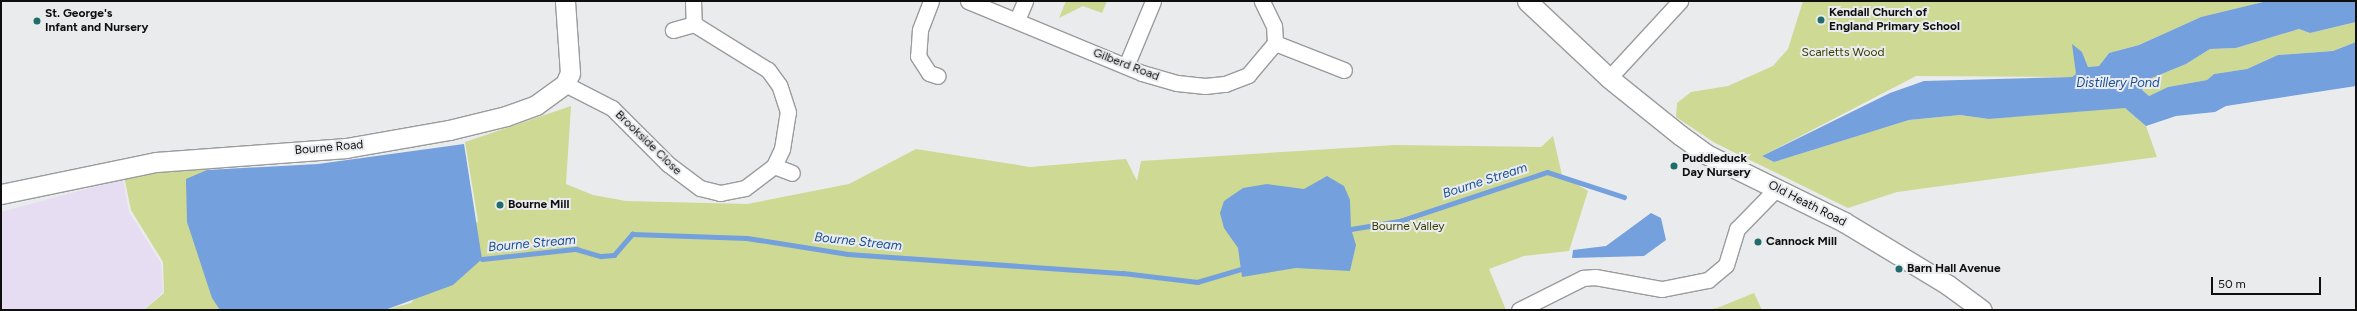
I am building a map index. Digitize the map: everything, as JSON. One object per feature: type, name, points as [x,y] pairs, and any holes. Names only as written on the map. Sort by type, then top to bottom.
[{"type":"street","points":[[565,1],[570,73],[565,84]]},
{"type":"street","points":[[673,30],[694,24],[693,1]]},
{"type":"street","points":[[931,1],[920,30],[918,56],[929,73],[938,76]]},
{"type":"street","name":"Gilberd Road","points":[[968,1],[1126,66],[1177,83],[1225,84],[1248,76],[1275,43]]},
{"type":"street","points":[[1017,20],[1025,1]]},
{"type":"street","points":[[1126,66],[1153,1]]},
{"type":"street","points":[[1262,1],[1274,26],[1275,43],[1344,70]]},
{"type":"street","name":"Old Heath Road","points":[[1527,1],[1609,78],[1703,151],[1844,222],[1948,285],[1982,310]]},
{"type":"street","points":[[1609,78],[1680,1]]},
{"type":"street","name":"Brookside Close","points":[[565,84],[612,108],[668,164],[700,188],[720,193],[745,188],[774,166],[782,148],[788,112],[779,85],[768,70],[694,24]]},
{"type":"street","name":"Bourne Road","points":[[1,194],[156,162],[346,148],[449,130],[536,105],[565,84]]},
{"type":"street","points":[[774,166],[792,172]]},
{"type":"street","points":[[1519,310],[1583,278],[1595,277],[1662,289],[1708,280],[1726,265],[1737,229],[1777,188]]},
{"type":"shaded area","points":[[123,179],[129,212],[161,263],[163,292],[144,310],[1,310],[1,212]]},
{"type":"green space","points":[[1066,1],[1107,1],[1102,13],[1083,6],[1059,18]]},
{"type":"green space","name":"Scarletts Wood","points":[[1803,1],[2267,1],[2201,17],[2139,45],[2109,53],[2099,66],[2088,67],[2082,52],[2075,57],[2076,74],[2072,77],[1916,76],[1762,156],[1774,162],[1909,120],[1960,115],[1989,119],[2099,108],[2125,108],[2146,126],[2157,157],[1897,192],[1848,208],[1715,143],[1676,117],[1677,103],[1691,92],[1728,86],[1773,66],[1788,49]]},
{"type":"green space","points":[[2356,22],[2356,42],[2333,51],[2278,55],[2247,69],[2214,74],[2207,80],[2168,87],[2149,96],[2142,90],[2147,80],[2186,64],[2210,49],[2236,48],[2299,29],[2310,33]]},
{"type":"green space","name":"Bourne Valley","points":[[571,106],[566,184],[593,195],[626,201],[747,204],[849,184],[916,149],[1030,167],[1126,159],[1137,181],[1141,161],[1395,145],[1541,147],[1553,136],[1562,175],[1588,191],[1569,251],[1524,256],[1489,269],[1506,310],[385,310],[411,303],[478,221],[465,142]]},
{"type":"green space","points":[[206,169],[263,310],[144,310],[164,293],[163,262],[131,210],[124,176]]},
{"type":"green space","points":[[1754,293],[1762,310],[1707,310],[1717,308]]},
{"type":"water","name":"Distillery Pond","points":[[2267,1],[2356,1],[2356,22],[2310,33],[2299,29],[2236,48],[2210,49],[2186,64],[2147,80],[2142,90],[2149,96],[2168,87],[2207,80],[2214,74],[2247,69],[2278,55],[2333,51],[2356,42],[2356,86],[2226,106],[2215,112],[2176,116],[2146,126],[2125,108],[1989,119],[1960,115],[1909,120],[1774,162],[1762,156],[1890,93],[1924,81],[2072,77],[2076,74],[2072,44],[2082,52],[2088,67],[2099,66],[2109,53],[2139,45],[2201,17]]},
{"type":"water","points":[[464,144],[482,259],[453,285],[385,310],[220,310],[212,298],[187,222],[186,179],[207,170],[318,164]]},
{"type":"water","points":[[1327,176],[1344,186],[1350,200],[1351,229],[1356,245],[1350,271],[1296,268],[1242,277],[1238,248],[1224,228],[1220,213],[1224,201],[1243,188],[1267,184],[1304,189]]},
{"type":"water","points":[[1651,213],[1661,218],[1666,240],[1644,256],[1572,258],[1573,250],[1606,246]]},
{"type":"waterway","name":"Bourne Stream","points":[[1351,229],[1400,221],[1547,172],[1624,197]]},
{"type":"waterway","name":"Bourne Stream","points":[[482,259],[576,249],[601,256],[614,255],[632,234],[747,238],[848,254],[1123,273],[1197,282],[1241,269]]},
{"type":"place","name":"Kendall Church of England Primary School","points":[[1821,20]]},
{"type":"place","name":"St. George's Infant and Nursery","points":[[37,21]]},
{"type":"place","name":"Puddleduck Day Nursery","points":[[1674,166]]},
{"type":"place","name":"Bourne Mill","points":[[500,205]]},
{"type":"place","name":"Cannock Mill","points":[[1758,242]]},
{"type":"place","name":"Barn Hall Avenue","points":[[1899,269]]}]
